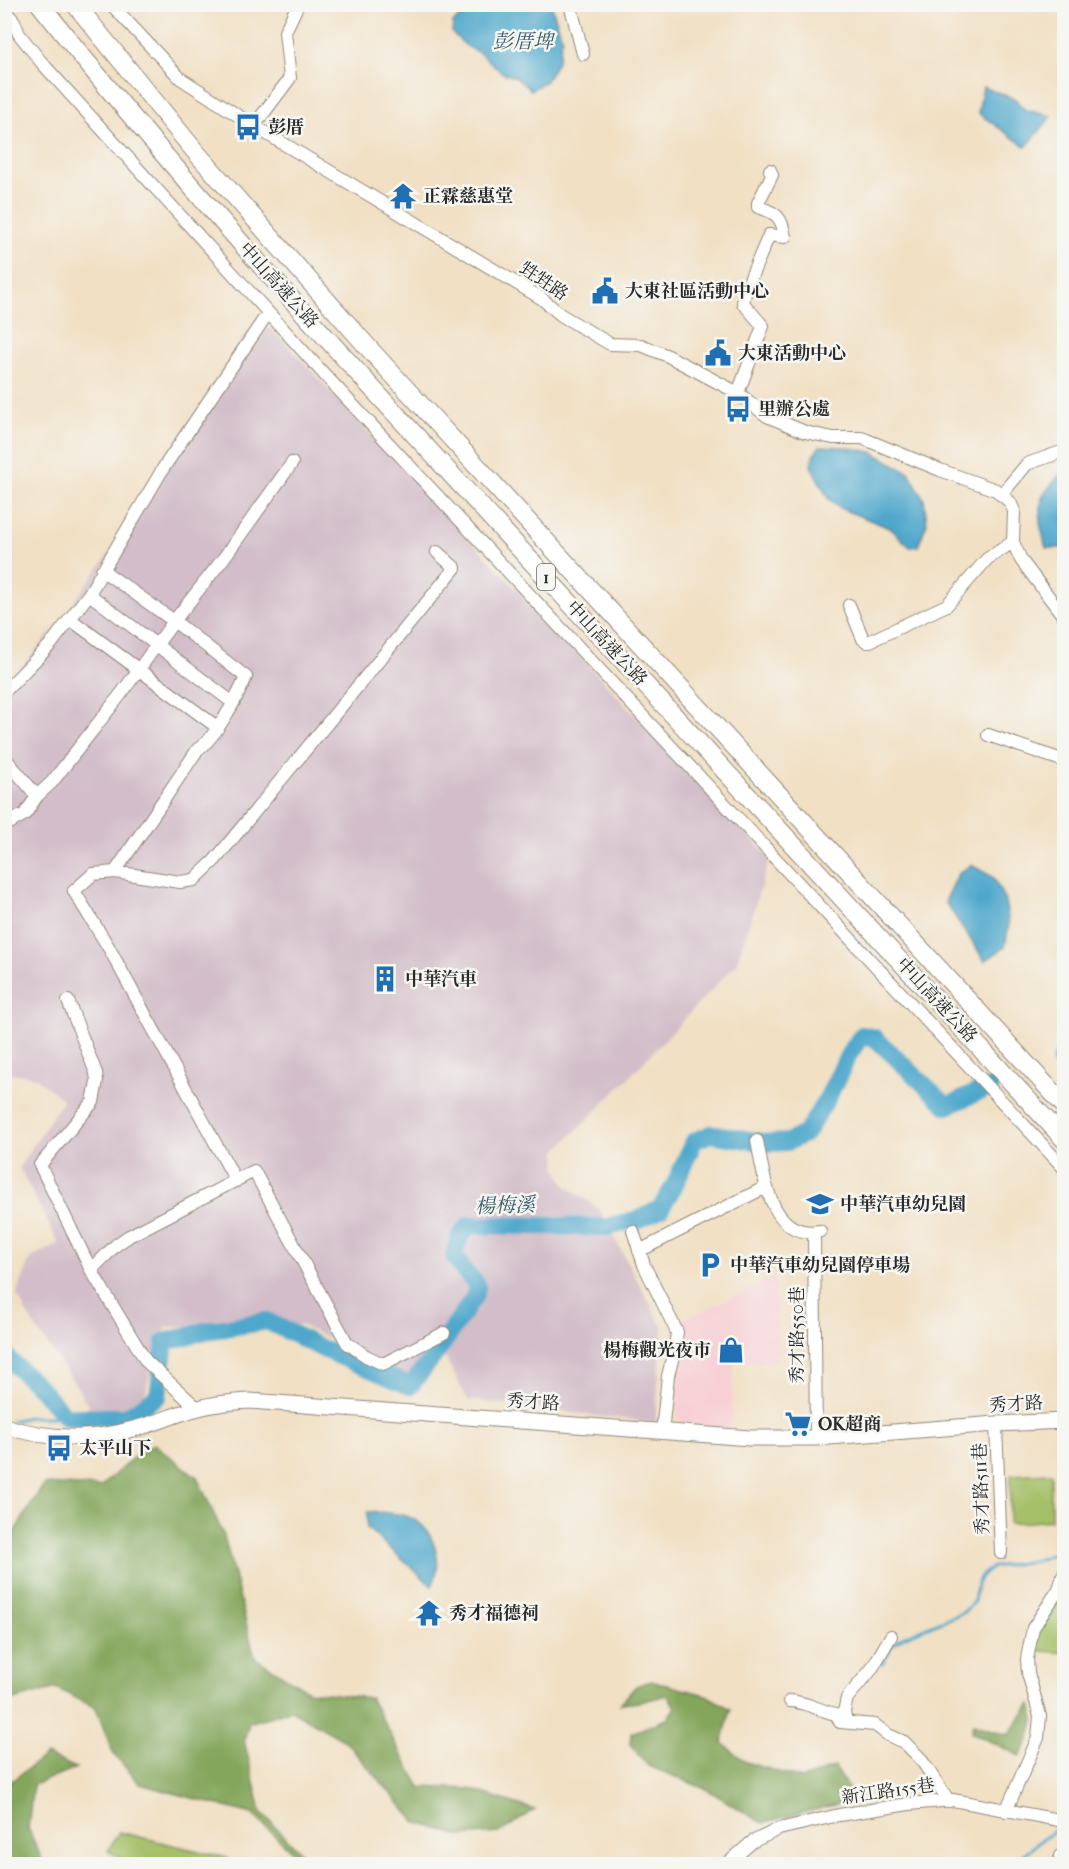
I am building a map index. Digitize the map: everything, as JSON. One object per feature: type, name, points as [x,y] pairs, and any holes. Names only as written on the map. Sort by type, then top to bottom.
[{"type":"highway","name":"中山高速公路","points":[[40,4],[162,153],[250,253],[1065,1139]]},
{"type":"highway","name":"中山高速公路","points":[[75,4],[194,150],[373,353],[1065,1106]]},
{"type":"main road","name":"秀才路","points":[[4,1426],[26,1433],[55,1437],[83,1437],[132,1430],[218,1403],[250,1401],[750,1438],[816,1438],[1065,1420]]},
{"type":"street","name":"甡甡路","points":[[111,4],[180,78],[254,126],[541,298],[561,315],[610,344],[641,345],[668,356],[738,393],[767,416],[805,432],[833,438],[862,438],[940,470],[989,486],[1001,495]]},
{"type":"street","points":[[254,126],[290,78],[285,32],[298,4]]},
{"type":"street","points":[[570,4],[582,54]]},
{"type":"street","points":[[4,10],[42,63],[268,313],[1065,1168]]},
{"type":"street","points":[[738,393],[764,326],[743,303],[746,289],[769,235],[784,237],[783,227],[774,212],[758,207],[758,202],[772,175],[770,170]]},
{"type":"street","points":[[4,692],[51,644],[88,594],[164,466],[268,313]]},
{"type":"street","points":[[1065,451],[1027,464],[1001,495],[1010,502],[1014,511],[1013,542],[1021,561],[1065,617]]},
{"type":"street","points":[[4,826],[25,814],[37,796],[52,782],[223,559],[292,463]]},
{"type":"street","points":[[849,605],[863,639],[868,642],[947,605],[987,560],[1013,542]]},
{"type":"street","points":[[236,1181],[109,948],[74,891],[93,874],[115,872],[180,882],[194,880],[215,860],[454,568],[437,552]]},
{"type":"street","points":[[102,570],[174,621],[246,677],[238,697],[232,702],[205,745],[198,749],[115,872]]},
{"type":"street","points":[[88,594],[232,702]]},
{"type":"street","points":[[70,619],[217,727]]},
{"type":"street","points":[[988,735],[1059,759],[1065,758]]},
{"type":"street","points":[[4,757],[37,796]]},
{"type":"street","points":[[68,1001],[97,1081],[93,1102],[40,1165],[91,1270],[146,1361],[197,1408]]},
{"type":"street","points":[[639,1251],[766,1187],[757,1140]]},
{"type":"street","points":[[91,1270],[116,1245],[254,1171],[347,1343],[383,1364],[444,1333]]},
{"type":"street","name":"秀才路550巷","points":[[766,1187],[786,1224],[801,1232],[817,1232],[816,1438]]},
{"type":"street","points":[[633,1231],[639,1251],[677,1332],[668,1376],[662,1432]]},
{"type":"street","name":"秀才路511巷","points":[[996,1424],[1001,1553]]},
{"type":"street","points":[[1006,1811],[1038,1738],[1040,1716],[1028,1673],[1027,1659],[1033,1628],[1059,1589],[1065,1573]]},
{"type":"street","points":[[846,1722],[844,1712],[847,1698],[871,1670],[891,1636]]},
{"type":"street","points":[[790,1701],[801,1702],[836,1714],[840,1722],[875,1725],[888,1735],[904,1742],[921,1758],[948,1801]]},
{"type":"street","name":"新江路155巷","points":[[727,1864],[752,1842],[779,1829],[850,1813],[909,1804],[948,1801],[1065,1821]]},
{"type":"shaded area","points":[[271,328],[770,858],[736,964],[557,1150],[556,1167],[567,1187],[599,1209],[663,1328],[655,1423],[468,1400],[436,1341],[410,1378],[301,1325],[167,1327],[153,1359],[143,1402],[98,1422],[74,1382],[33,1324],[17,1295],[30,1258],[59,1244],[19,1167],[63,1100],[35,1077],[5,1072],[5,684],[55,628],[154,492],[246,332]]},
{"type":"shaded area","name":"楊梅觀光夜市","points":[[775,1277],[777,1363],[734,1361],[731,1428],[687,1425],[679,1420],[675,1389],[686,1340],[682,1320]]},
{"type":"green space","points":[[154,1444],[197,1477],[224,1536],[255,1658],[308,1691],[370,1698],[420,1787],[470,1789],[535,1810],[499,1833],[461,1836],[416,1822],[345,1741],[291,1710],[249,1723],[244,1740],[261,1812],[312,1864],[305,1864],[252,1814],[140,1784],[113,1753],[96,1708],[56,1688],[11,1701],[5,1698],[5,1547],[44,1484],[101,1487],[137,1454]]},
{"type":"green space","points":[[1051,1473],[1051,1520],[1009,1524],[1011,1475]]},
{"type":"green space","points":[[1064,1587],[1064,1653],[1032,1650],[1035,1634]]},
{"type":"green space","points":[[651,1681],[706,1695],[731,1709],[722,1743],[746,1762],[802,1779],[835,1767],[855,1800],[762,1823],[708,1790],[648,1766],[630,1744],[631,1733],[667,1719],[675,1707],[668,1695],[620,1704],[636,1686]]},
{"type":"green space","points":[[1031,1704],[1035,1718],[1029,1740],[1020,1756],[971,1732],[973,1724],[1008,1735]]},
{"type":"green space","points":[[46,1755],[76,1768],[33,1785],[28,1828],[44,1864],[5,1864],[5,1784]]},
{"type":"green space","points":[[119,1832],[227,1858],[233,1864],[131,1864],[108,1851]]},
{"type":"water","name":"彭厝埤","points":[[551,4],[562,38],[558,60],[546,81],[531,90],[515,77],[503,73],[452,33],[453,23],[476,5]]},
{"type":"water","points":[[983,87],[1015,99],[1025,110],[1052,116],[1026,147],[978,113]]},
{"type":"water","points":[[820,446],[845,447],[872,452],[909,472],[924,499],[927,523],[918,546],[910,547],[890,528],[842,509],[828,498],[811,466],[813,456]]},
{"type":"water","points":[[1064,471],[1064,548],[1046,548],[1040,523],[1042,496]]},
{"type":"water","points":[[971,865],[993,877],[1005,900],[1009,924],[1005,947],[985,961],[945,902],[958,874]]},
{"type":"water","points":[[367,1512],[408,1516],[423,1526],[429,1534],[437,1556],[437,1571],[432,1586],[367,1528]]},
{"type":"waterway","name":"楊梅溪","points":[[4,1355],[38,1386],[66,1417],[126,1417],[158,1396],[165,1342],[205,1331],[267,1321],[325,1350],[410,1386],[437,1352],[474,1297],[476,1283],[463,1270],[454,1255],[459,1238],[469,1225],[607,1227],[639,1219],[660,1209],[674,1186],[694,1141],[711,1134],[768,1143],[788,1142],[806,1133],[828,1097],[849,1054],[862,1035],[875,1038],[947,1106],[990,1087]]},
{"type":"waterway","name":"楊梅溪","points":[[1060,1061],[1064,1055]]},
{"type":"waterway","points":[[12,1421],[28,1417],[66,1417]]},
{"type":"waterway","points":[[882,1664],[892,1645],[903,1637],[964,1612],[974,1601],[981,1576],[993,1567],[1035,1561],[1060,1551],[1064,1554]]},
{"type":"waterway","points":[[1011,1864],[1056,1829],[1064,1827]]},
{"type":"place","name":"彭厝","points":[[248,127]]},
{"type":"place","name":"正霖慈惠堂","points":[[403,196]]},
{"type":"place","name":"大東社區活動中心","points":[[605,291]]},
{"type":"place","name":"大東活動中心","points":[[718,353]]},
{"type":"place","name":"里辦公處","points":[[738,409]]},
{"type":"place","name":"中華汽車","points":[[385,979]]},
{"type":"place","name":"中華汽車幼兒園","points":[[820,1204]]},
{"type":"place","name":"中華汽車幼兒園停車場","points":[[710,1265]]},
{"type":"place","name":"楊梅觀光夜市","points":[[731,1350]]},
{"type":"place","name":"OK超商","points":[[798,1424]]},
{"type":"place","name":"太平山下","points":[[59,1448]]},
{"type":"place","name":"秀才福德祠","points":[[429,1613]]}]
